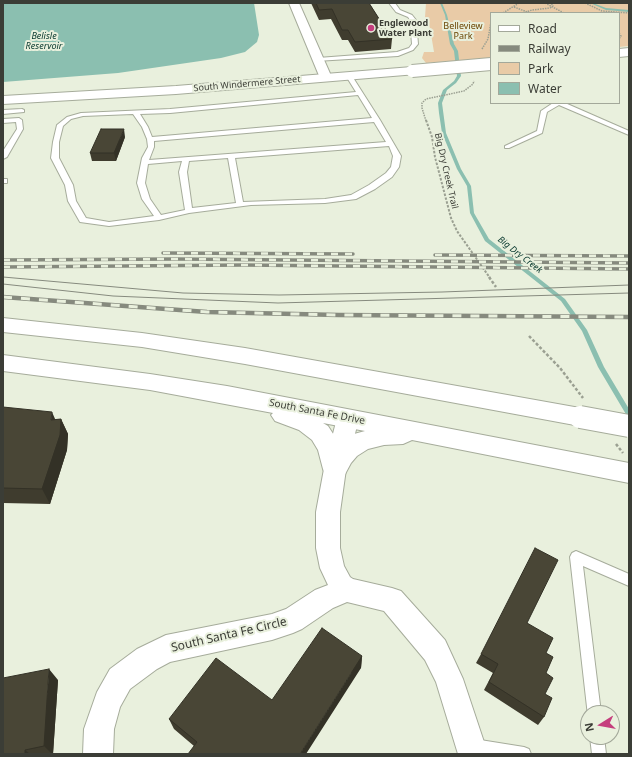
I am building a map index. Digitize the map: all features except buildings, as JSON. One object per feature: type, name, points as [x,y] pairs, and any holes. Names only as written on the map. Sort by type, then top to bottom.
[{"type":"main road","name":"South Windermere Street","points":[[3,100],[176,90],[490,64]]},
{"type":"main road","points":[[3,325],[142,340],[582,408],[629,426]]},
{"type":"main road","name":"South Santa Fe Drive","points":[[3,363],[150,382],[227,395],[621,472]]},
{"type":"main road","points":[[227,395],[297,420],[314,428],[320,433],[328,444],[333,456],[335,468]]},
{"type":"main road","points":[[335,468],[342,456],[349,449],[367,440],[402,435],[440,436]]},
{"type":"street","points":[[294,3],[326,78]]},
{"type":"street","points":[[348,418],[335,468],[328,512],[328,548],[332,568],[341,585],[347,590],[392,600],[434,650],[449,679],[471,750]]},
{"type":"street","name":"South Santa Fe Circle","points":[[98,754],[99,729],[107,702],[120,679],[147,659],[166,649],[272,627],[293,620],[324,599],[347,590]]},
{"type":"lane","points":[[318,60],[398,54],[411,49],[415,44],[413,20],[410,16],[398,11],[392,3]]},
{"type":"lane","points":[[349,76],[360,93],[377,120],[397,156],[395,167],[389,175],[372,187],[353,197],[325,201],[251,203],[189,211],[158,218],[109,224],[83,220],[72,201],[69,185],[55,158],[56,142],[60,126],[69,118],[83,114],[170,111],[360,93]]},
{"type":"lane","points":[[507,147],[540,132],[544,111],[556,104]]},
{"type":"lane","points":[[560,104],[629,133]]},
{"type":"lane","points":[[3,112],[22,110]]},
{"type":"lane","points":[[135,112],[145,127],[150,139],[151,147],[145,162],[141,182],[146,199],[158,218]]},
{"type":"lane","points":[[3,122],[19,120],[20,129],[3,157]]},
{"type":"lane","points":[[150,139],[377,120]]},
{"type":"lane","points":[[145,162],[391,144]]},
{"type":"lane","points":[[231,156],[240,205]]},
{"type":"lane","points":[[186,159],[183,172],[184,190],[189,211]]},
{"type":"lane","points":[[593,705],[576,557],[629,580]]},
{"type":"lane","points":[[471,750],[524,754]]},
{"type":"path","points":[[505,12],[519,3]]},
{"type":"path","points":[[545,3],[562,12]]},
{"type":"path","points":[[585,3],[602,11],[611,12]]},
{"type":"path","points":[[514,7],[526,12],[553,6]]},
{"type":"path","name":"Big Dry Creek Trail","points":[[453,94],[430,98],[424,101],[422,108],[432,137],[451,218],[457,231],[496,286]]},
{"type":"path","points":[[529,336],[560,368],[582,408]]},
{"type":"green space","name":"Belleview Park","points":[[426,3],[629,3],[629,46],[620,47],[620,12],[490,12],[490,58],[426,63],[422,58],[424,52],[434,52],[430,28],[425,17]]},
{"type":"water","name":"Belisle Reservoir","points":[[3,3],[254,3],[259,35],[257,42],[245,52],[221,58],[118,73],[3,82]]},
{"type":"waterway","name":"Big Dry Creek","points":[[441,3],[446,15],[452,44],[456,51],[459,76],[455,82],[445,90],[440,103],[441,113],[444,133],[459,169],[469,186],[472,213],[487,240],[563,300],[584,330],[601,367],[629,414]]},
{"type":"waterway","points":[[591,3],[606,9],[629,11]]},
{"type":"tram line","points":[[3,277],[183,293],[279,295],[442,292],[629,285]]},
{"type":"tram line","points":[[3,284],[113,296],[278,303],[629,293]]},
{"type":"railway","points":[[163,253],[353,254]]},
{"type":"railway","points":[[435,255],[629,256]]},
{"type":"railway","points":[[3,260],[176,259],[629,263]]},
{"type":"railway","points":[[3,267],[244,265],[629,269]]},
{"type":"railway","points":[[3,297],[207,312],[339,315],[629,317]]},
{"type":"place","name":"Englewood Water Plant","points":[[371,28]]}]
